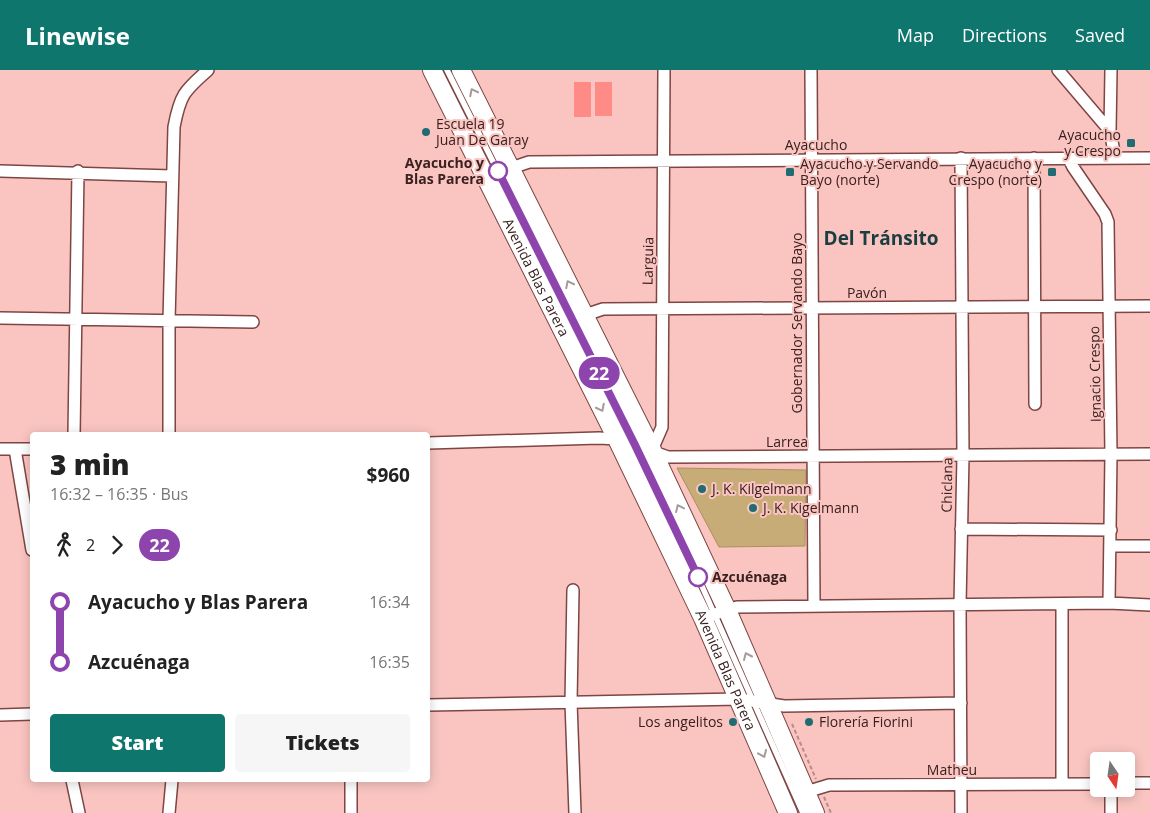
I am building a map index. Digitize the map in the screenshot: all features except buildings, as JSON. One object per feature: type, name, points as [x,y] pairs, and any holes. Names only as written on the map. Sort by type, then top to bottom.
[{"type":"main road","name":"Avenida Blas Parera","points":[[432,70],[498,172],[584,315],[652,450],[714,614],[754,702],[806,792],[815,813]]},
{"type":"main road","name":"Avenida Blas Parera","points":[[461,70],[498,172],[617,440],[714,614],[754,702],[788,813]]},
{"type":"street","points":[[170,432],[169,321],[174,127],[179,101],[189,86],[208,70]]},
{"type":"street","name":"Larguia","points":[[652,450],[662,427],[664,70]]},
{"type":"street","name":"Gobernador Servando Bayo","points":[[810,70],[814,606]]},
{"type":"street","points":[[1058,70],[1110,131]]},
{"type":"street","points":[[1110,70],[1110,131],[1115,157]]},
{"type":"street","name":"Ayacucho","points":[[498,172],[529,162],[1068,157],[1150,158]]},
{"type":"street","name":"Ignacio Crespo","points":[[1068,157],[1105,214],[1108,222],[1111,454],[1109,603]]},
{"type":"street","name":"Chiclana","points":[[961,158],[963,456],[960,605],[961,813]]},
{"type":"street","points":[[1034,158],[1033,307],[1035,404]]},
{"type":"street","points":[[0,170],[78,171],[172,176]]},
{"type":"street","points":[[74,432],[78,171]]},
{"type":"street","name":"Pavón","points":[[584,315],[603,310],[1150,306]]},
{"type":"street","points":[[0,318],[252,322]]},
{"type":"street","name":"Larrea","points":[[430,443],[617,440],[652,450],[668,457],[1150,454]]},
{"type":"street","points":[[0,449],[30,449]]},
{"type":"street","points":[[15,449],[30,538]]},
{"type":"street","points":[[961,529],[1111,530]]},
{"type":"street","points":[[1111,546],[1150,546]]},
{"type":"street","points":[[573,590],[571,702],[575,813]]},
{"type":"street","points":[[714,614],[737,608],[814,606],[1109,603],[1150,605]]},
{"type":"street","points":[[1062,604],[1062,784]]},
{"type":"street","points":[[430,706],[571,702],[754,702],[784,706],[961,703]]},
{"type":"street","points":[[0,715],[30,714]]},
{"type":"street","points":[[72,782],[79,813]]},
{"type":"street","points":[[169,813],[172,782]]},
{"type":"street","points":[[351,782],[351,813]]},
{"type":"street","points":[[1135,783],[1150,783]]},
{"type":"street","name":"Matheu","points":[[806,792],[829,785],[1090,784]]},
{"type":"street","points":[[1111,798],[1111,813]]},
{"type":"lane","points":[[446,70],[635,445],[714,614]]},
{"type":"lane","points":[[754,702],[803,813]]},
{"type":"shaded area","points":[[574,82],[591,82],[591,117],[574,117]]},
{"type":"shaded area","points":[[595,82],[612,82],[612,116],[595,116]]},
{"type":"bus line","name":"22","points":[[498,171],[635,445],[698,577]]},
{"type":"place","name":"Escuela 19 Juan De Garay","points":[[426,132]]},
{"type":"place","name":"Ayacucho y Crespo","points":[[1131,143]]},
{"type":"place","name":"Ayacucho y Blas Parera","points":[[498,171]]},
{"type":"place","name":"Ayacucho y Servando Bayo (norte)","points":[[790,172]]},
{"type":"place","name":"Ayacucho y Crespo (norte)","points":[[1052,172]]},
{"type":"place","name":"J. K. Kilgelmann","points":[[702,489]]},
{"type":"place","name":"J. K. Kigelmann","points":[[753,508]]},
{"type":"place","name":"Azcuénaga","points":[[698,577]]},
{"type":"place","name":"Los angelitos","points":[[733,722]]},
{"type":"place","name":"Florería Fiorini","points":[[809,722]]},
{"type":"district","name":"Del Tránsito","points":[[881,238]]}]
